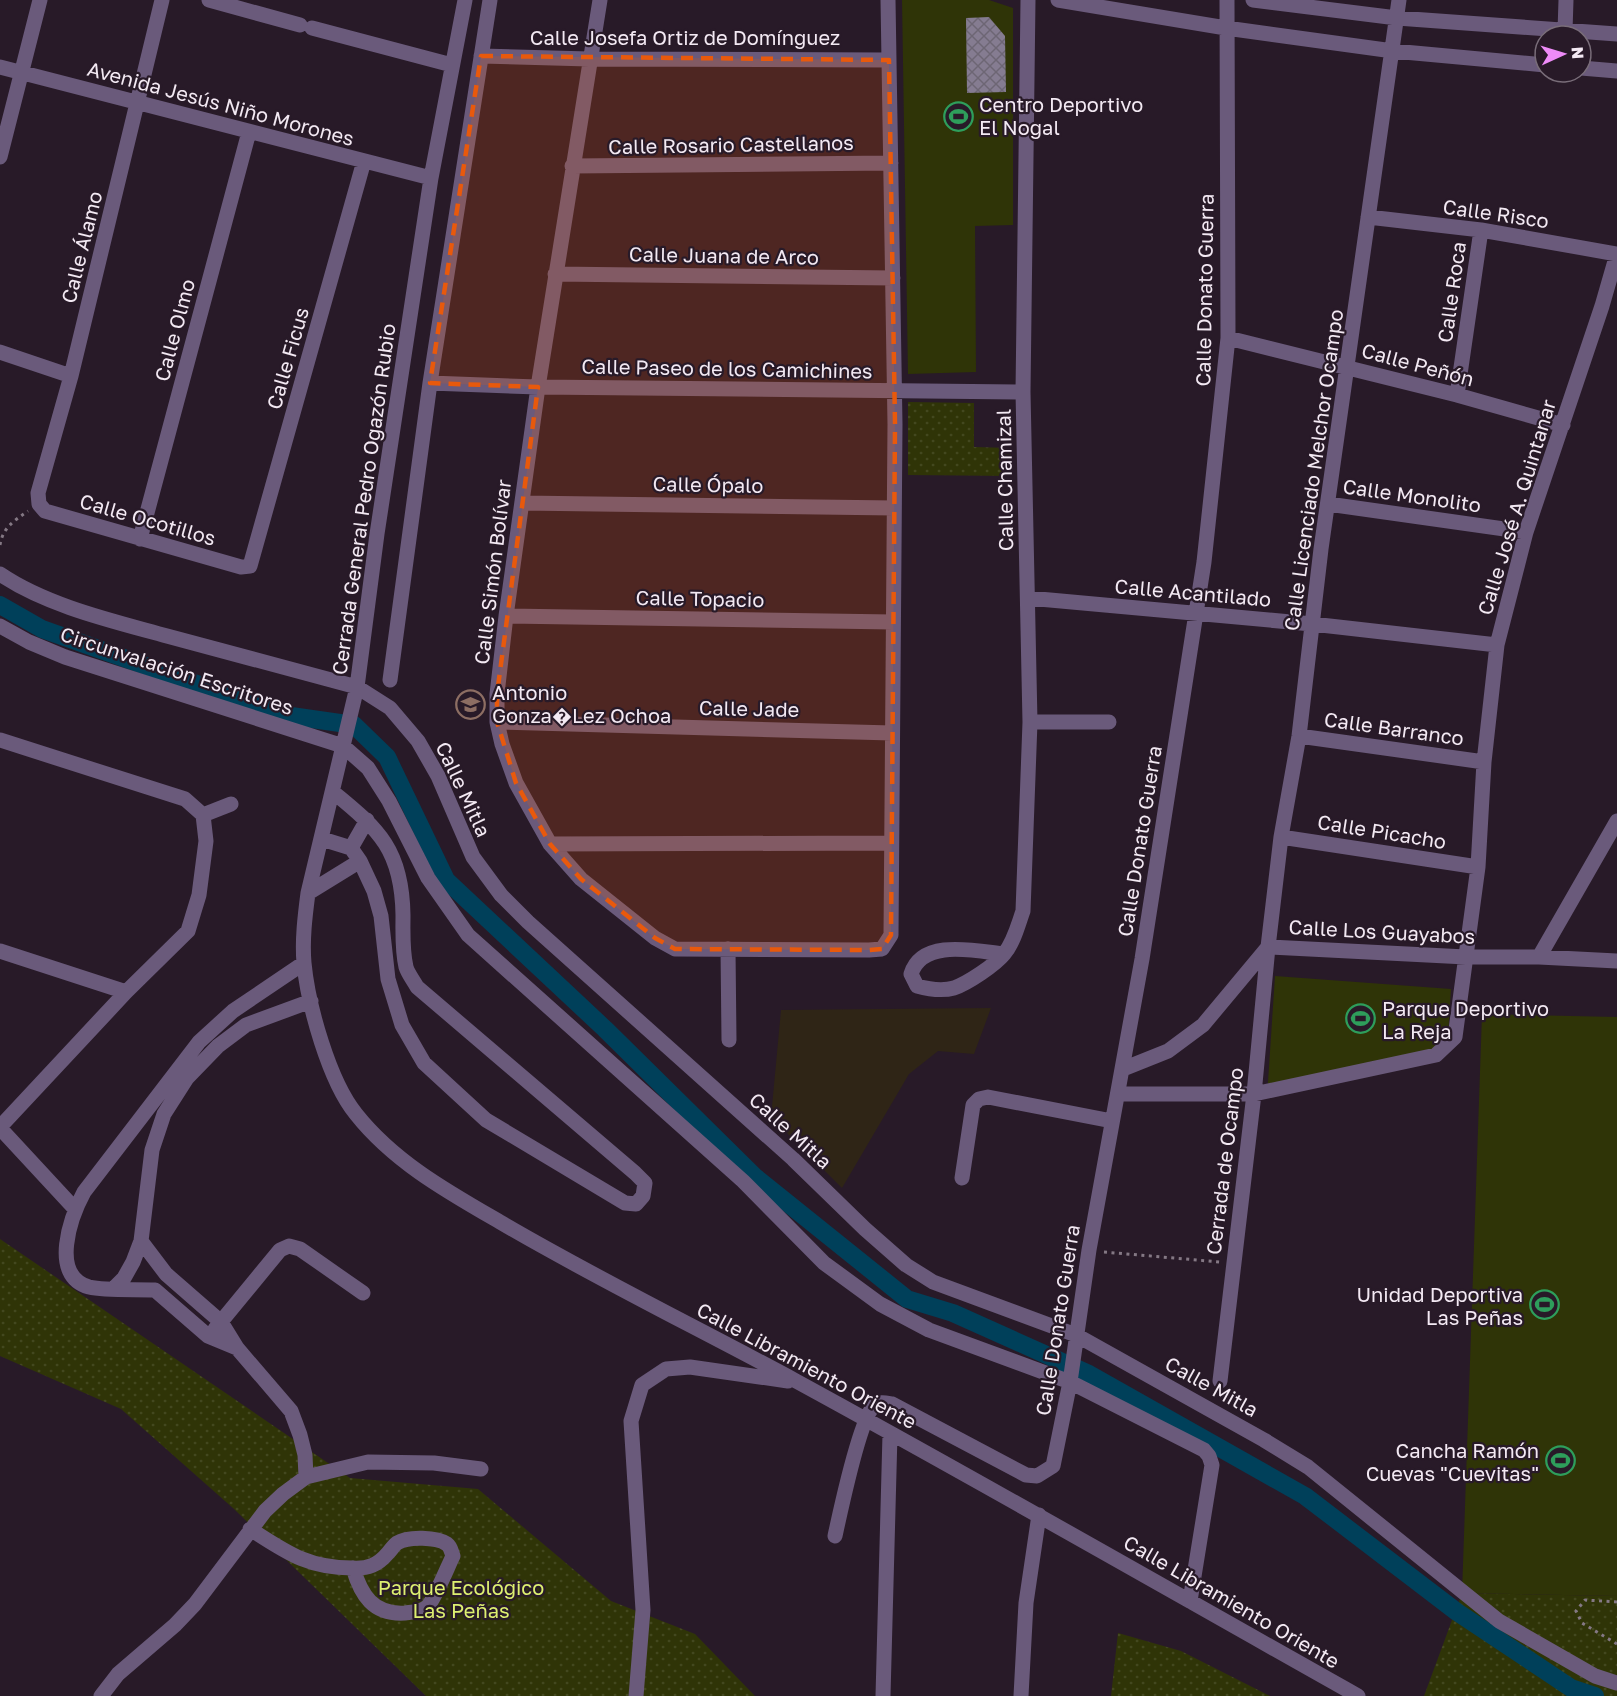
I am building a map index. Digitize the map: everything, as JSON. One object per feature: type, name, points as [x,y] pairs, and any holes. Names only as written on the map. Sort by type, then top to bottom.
[{"type":"street","points":[[0,157],[40,0]]},
{"type":"street","name":"Calle Álamo","points":[[39,504],[38,493],[71,376],[162,0]]},
{"type":"street","points":[[209,0],[452,65]]},
{"type":"street","name":"Cerrada General Pedro Ogazón Rubio","points":[[310,1001],[304,963],[304,920],[308,893],[356,695],[431,178],[465,0]]},
{"type":"street","points":[[390,680],[430,383],[490,0]]},
{"type":"street","name":"Calle Simón Bolívar","points":[[600,0],[555,274],[506,616],[497,694],[497,722],[502,744],[516,783],[550,844],[581,879],[655,938],[675,949],[869,951],[882,949],[891,935],[891,843]]},
{"type":"street","points":[[550,844],[891,843],[894,392],[888,0]]},
{"type":"street","name":"Calle Chamizal","points":[[1004,954],[942,950],[922,956],[914,963],[911,974],[917,986],[929,989],[953,988],[981,973],[1004,954],[1016,934],[1023,911],[1030,722],[1023,392],[1028,0]]},
{"type":"street","points":[[1058,0],[1226,28],[1393,51],[1533,64]]},
{"type":"street","name":"Calle Donato Guerra","points":[[865,1421],[873,1406],[883,1402],[892,1404],[1026,1474],[1037,1476],[1053,1466],[1070,1375],[1089,1250],[1123,1069],[1204,561],[1227,338],[1227,0]]},
{"type":"street","points":[[1253,0],[1397,18],[1533,29]]},
{"type":"street","name":"Calle Licenciado Melchor Ocampo","points":[[1268,946],[1281,837],[1299,736],[1328,504],[1399,0]]},
{"type":"street","points":[[1564,24],[1566,0]]},
{"type":"street","points":[[1593,33],[1617,34]]},
{"type":"street","name":"Calle Josefa Ortiz de Domínguez","points":[[481,56],[589,59],[889,60]]},
{"type":"street","name":"Avenida Jesús Niño Morones","points":[[0,67],[431,178]]},
{"type":"street","points":[[1593,69],[1617,71]]},
{"type":"street","name":"Calle Olmo","points":[[140,539],[249,132]]},
{"type":"street","name":"Calle Ficus","points":[[250,566],[364,161]]},
{"type":"street","name":"Calle Rosario Castellanos","points":[[572,166],[891,164]]},
{"type":"street","name":"Calle Risco","points":[[1368,217],[1481,230],[1617,254]]},
{"type":"street","name":"Calle Roca","points":[[1457,395],[1481,230]]},
{"type":"street","name":"Calle José A. Quintanar","points":[[1118,1094],[1254,1094],[1436,1055],[1455,1037],[1478,867],[1484,762],[1497,645],[1526,532],[1599,316],[1617,254]]},
{"type":"street","name":"Calle Juana de Arco","points":[[555,274],[892,278]]},
{"type":"street","name":"Calle Peñón","points":[[1227,338],[1457,395],[1563,425]]},
{"type":"street","points":[[0,352],[71,376]]},
{"type":"street","name":"Calle Paseo de los Camichines","points":[[430,383],[538,387],[1023,392]]},
{"type":"street","name":"Calle Ópalo","points":[[522,502],[894,508]]},
{"type":"street","name":"Calle Ocotillos","points":[[39,504],[45,511],[140,539],[241,567],[250,566]]},
{"type":"street","name":"Calle Monolito","points":[[1328,504],[1526,532]]},
{"type":"street","name":"Calle Mitla","points":[[0,574],[13,583],[55,601],[356,695],[390,708],[418,741],[438,776],[473,857],[501,895],[536,930],[793,1159],[906,1265],[933,1282],[1075,1341],[1215,1411],[1308,1467],[1499,1621],[1596,1676],[1617,1683]]},
{"type":"street","name":"Calle Acantilado","points":[[1028,598],[1312,624],[1497,645]]},
{"type":"street","name":"Calle Topacio","points":[[506,616],[893,622]]},
{"type":"street","name":"Circunvalación Escritores","points":[[0,626],[64,657],[345,739]]},
{"type":"street","name":"Calle Jade","points":[[497,722],[892,733]]},
{"type":"street","points":[[1030,722],[1109,722]]},
{"type":"street","name":"Calle Barranco","points":[[1299,736],[1484,762]]},
{"type":"street","points":[[345,739],[368,768],[389,801],[428,878],[468,935],[743,1181],[824,1263],[880,1305],[930,1330],[1070,1375],[1204,1450],[1212,1465],[1190,1601]]},
{"type":"street","points":[[0,740],[185,799],[203,815],[206,841],[199,895],[189,931],[126,992],[0,1127],[75,1209]]},
{"type":"street","points":[[322,839],[351,848],[360,861],[374,891],[381,916],[388,979],[402,1025],[424,1063],[486,1120],[625,1203],[636,1204],[643,1196],[645,1183],[635,1173],[417,987],[406,968],[403,899],[398,870],[386,843],[367,820],[333,792]]},
{"type":"street","points":[[203,815],[231,804]]},
{"type":"street","points":[[351,848],[367,820]]},
{"type":"street","points":[[1539,957],[1617,821]]},
{"type":"street","name":"Calle Picacho","points":[[1281,837],[1478,867]]},
{"type":"street","points":[[308,893],[360,861]]},
{"type":"street","name":"Calle Los Guayabos","points":[[1123,1069],[1168,1051],[1203,1025],[1268,946],[1466,957],[1539,957],[1617,961]]},
{"type":"street","name":"Cerrada de Ocampo","points":[[1220,1381],[1254,1094],[1268,946]]},
{"type":"street","points":[[728,949],[729,1040]]},
{"type":"street","points":[[0,951],[126,992]]},
{"type":"street","points":[[237,1348],[208,1336],[155,1290],[99,1288],[79,1282],[71,1272],[66,1254],[67,1235],[75,1209],[84,1192],[199,1042],[233,1011],[304,963]]},
{"type":"street","points":[[114,1288],[124,1278],[134,1262],[141,1241],[152,1150],[164,1114],[187,1078],[218,1046],[246,1025],[310,1001]]},
{"type":"street","name":"Calle Libramiento Oriente","points":[[310,1001],[333,1077],[354,1112],[385,1145],[432,1182],[541,1246],[797,1382],[1039,1515],[1358,1696]]},
{"type":"street","points":[[962,1178],[973,1105],[979,1099],[988,1097],[1112,1121]]},
{"type":"street","points":[[141,1241],[166,1274],[221,1322],[237,1348],[291,1411],[305,1455],[306,1477]]},
{"type":"street","points":[[208,1336],[280,1250],[289,1246],[300,1249],[363,1293]]},
{"type":"street","points":[[155,1290],[166,1274]]},
{"type":"street","points":[[636,1696],[643,1610],[631,1421],[642,1385],[666,1369],[690,1367],[797,1382]]},
{"type":"street","points":[[835,1536],[852,1463],[865,1421]]},
{"type":"street","points":[[883,1696],[890,1434]]},
{"type":"street","points":[[101,1696],[118,1674],[176,1625],[195,1604],[250,1529],[283,1494],[306,1477],[368,1462],[434,1463],[481,1469]]},
{"type":"street","points":[[1021,1696],[1026,1603],[1039,1515]]},
{"type":"street","points":[[250,1529],[291,1555],[310,1563],[353,1568],[371,1567],[381,1562],[397,1543],[409,1538],[446,1542],[453,1556],[429,1606],[417,1612],[386,1611],[374,1605],[365,1597],[353,1568]]},
{"type":"path","points":[[0,545],[2,533],[7,527],[39,504]]},
{"type":"path","points":[[1089,1250],[1234,1263]]},
{"type":"path","points":[[1617,1602],[1586,1600],[1576,1611],[1582,1623],[1617,1644]]},
{"type":"highlighted area","points":[[481,56],[889,60],[895,424],[891,935],[882,949],[869,950],[675,949],[655,938],[581,879],[550,844],[516,783],[497,722],[497,694],[538,387],[430,383]]},
{"type":"shaded area","points":[[991,1008],[974,1054],[938,1051],[909,1074],[842,1188],[771,1117],[781,1010]]},
{"type":"green space","name":"Centro Deportivo El Nogal","points":[[902,0],[989,0],[1013,8],[1013,225],[975,226],[976,372],[908,374]]},
{"type":"green space","points":[[908,402],[974,403],[974,447],[1011,448],[1011,476],[908,475]]},
{"type":"green space","name":"Parque Deportivo La Reja","points":[[1275,976],[1451,989],[1447,1050],[1267,1097]]},
{"type":"green space","name":"Unidad Deportiva Las Peñas","points":[[1482,1014],[1617,1017],[1617,1596],[1462,1593]]},
{"type":"green space","name":"Parque Ecológico Las Peñas","points":[[0,1239],[350,1478],[478,1489],[611,1601],[695,1634],[755,1696],[426,1696],[234,1509],[121,1409],[0,1356]]},
{"type":"green space","points":[[1462,1593],[1617,1596],[1617,1696],[1424,1696]]},
{"type":"green space","points":[[1118,1633],[1181,1651],[1270,1696],[1111,1696]]},
{"type":"building","points":[[989,17],[1005,36],[1006,92],[967,93],[966,18]]},
{"type":"waterway","points":[[0,605],[42,629],[284,715],[354,725],[387,757],[446,880],[605,1029],[754,1176],[907,1299],[953,1313],[1089,1374],[1305,1496],[1457,1612],[1571,1688],[1595,1696]]},
{"type":"place","name":"Centro Deportivo El Nogal","points":[[958,116]]},
{"type":"place","name":"Antonio Gonza�Lez Ochoa","points":[[471,704]]},
{"type":"place","name":"Parque Deportivo La Reja","points":[[1361,1019]]},
{"type":"place","name":"Unidad Deportiva Las Peñas","points":[[1544,1305]]},
{"type":"place","name":"Cancha Ramón Cuevas \"Cuevitas\"","points":[[1560,1461]]}]
